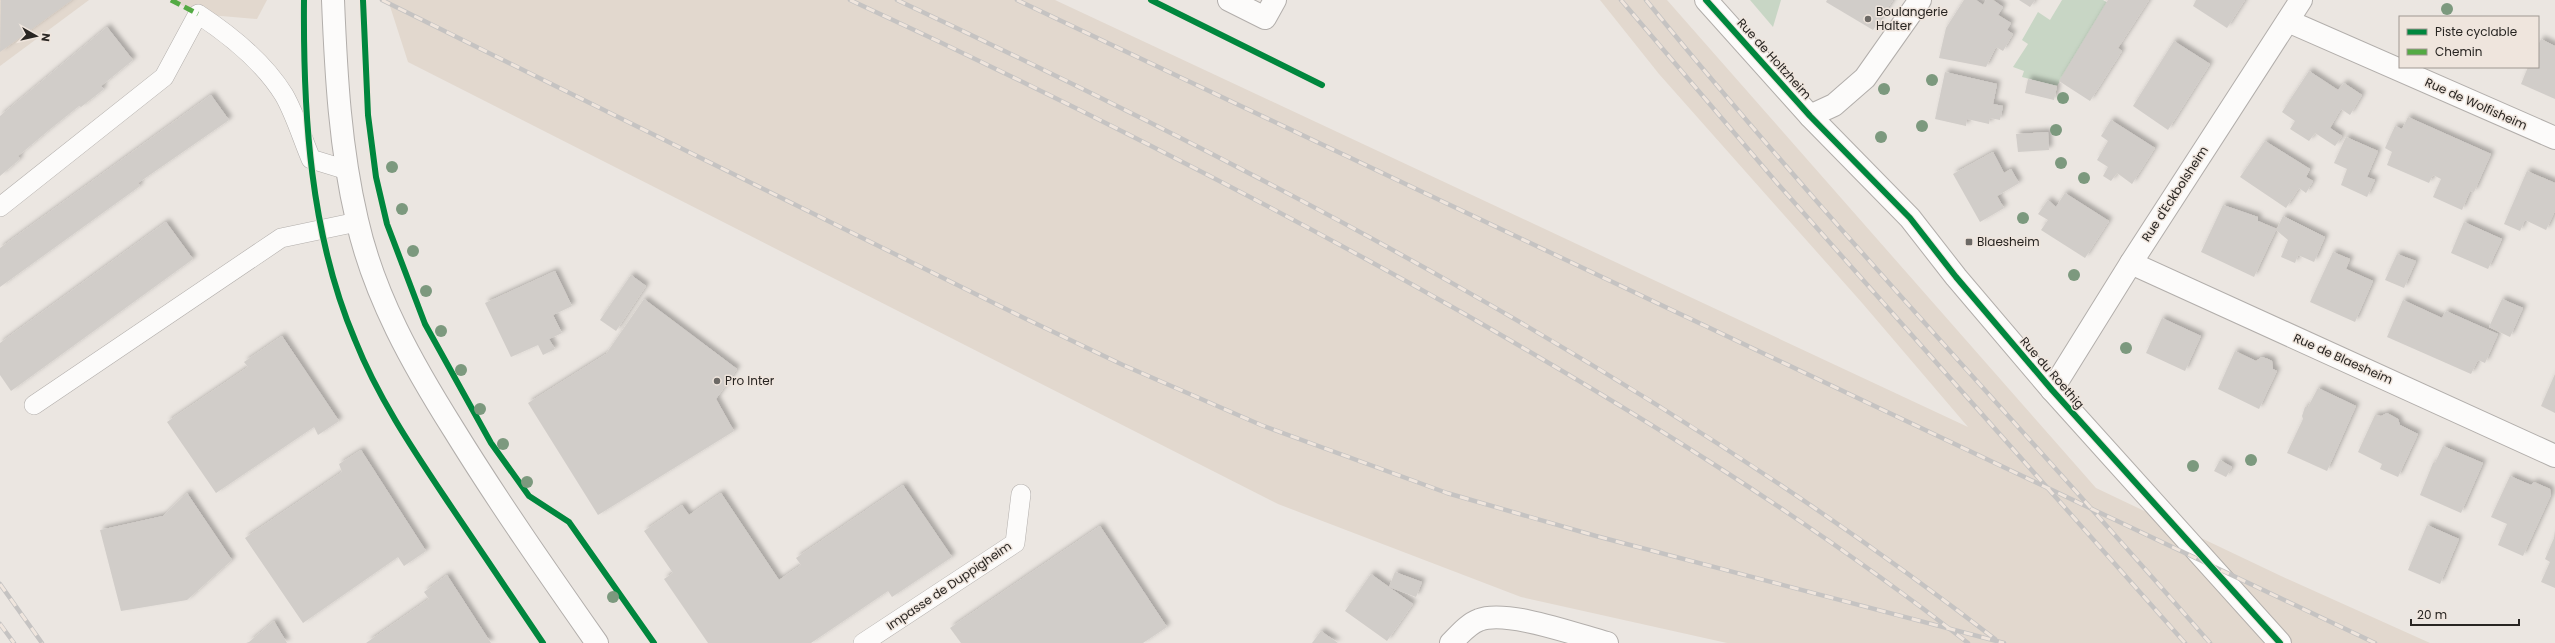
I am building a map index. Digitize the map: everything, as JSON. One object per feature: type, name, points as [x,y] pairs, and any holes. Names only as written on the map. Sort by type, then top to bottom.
[{"type":"street","points":[[333,0],[339,96],[347,170],[357,222],[385,303],[416,370],[495,496],[597,643]]},
{"type":"street","points":[[1229,0],[1265,18],[1275,0]]},
{"type":"street","name":"Rue de Holtzheim","points":[[1706,0],[1810,116]]},
{"type":"street","points":[[1810,116],[1834,105],[1865,78],[1920,0]]},
{"type":"street","name":"Rue d'Eckbolsheim","points":[[2052,390],[2130,263],[2301,0]]},
{"type":"street","name":"Rue de Wolfisheim","points":[[2288,21],[2555,138]]},
{"type":"street","name":"Rue du Roethig","points":[[1810,116],[1910,218],[1956,277],[2052,390],[2280,643]]},
{"type":"street","name":"Rue de Blaesheim","points":[[2130,263],[2555,456]]},
{"type":"street","points":[[1451,643],[1478,620],[1493,616],[1511,618],[1607,643]]},
{"type":"lane","points":[[0,207],[164,76],[198,14],[228,34],[251,55],[284,95],[311,159],[347,170]]},
{"type":"lane","points":[[34,405],[281,238],[357,222]]},
{"type":"lane","name":"Impasse de Duppigheim","points":[[863,643],[1015,543],[1021,494]]},
{"type":"shaded area","points":[[0,0],[89,0],[0,66]]},
{"type":"shaded area","points":[[172,0],[267,0],[257,19],[198,14]]},
{"type":"shaded area","points":[[388,0],[1055,0],[1968,427],[1863,304],[1659,74],[1600,0],[1667,0],[2096,488],[2281,576],[2430,643],[1727,643],[1521,597],[1278,504],[408,62]]},
{"type":"green space","points":[[1750,0],[1781,0],[1773,27]]},
{"type":"green space","points":[[2062,0],[2103,0],[2108,3],[2057,86],[2022,77],[2024,71],[2013,67],[2028,44],[2022,40],[2038,12],[2050,20]]},
{"type":"building","points":[[1,0],[72,0],[0,52]]},
{"type":"building","name":"Boulangerie Halter","points":[[1827,0],[1893,0],[1873,30],[1826,2]]},
{"type":"building","points":[[1964,0],[1976,0],[1983,5],[1986,0],[1993,0],[2003,7],[1998,15],[2011,23],[2007,30],[2013,34],[2003,51],[1996,47],[1986,67],[1939,58],[1946,28]]},
{"type":"building","points":[[2019,0],[2035,0],[2030,7]]},
{"type":"building","points":[[2108,0],[2149,0],[2118,48],[2122,51],[2090,101],[2059,81]]},
{"type":"building","points":[[2196,0],[2245,0],[2227,28],[2193,6]]},
{"type":"building","points":[[107,27],[133,60],[101,86],[104,89],[81,107],[79,106],[18,156],[20,159],[0,176],[0,116]]},
{"type":"building","points":[[2541,39],[2555,46],[2555,99],[2521,84],[2528,68],[2539,68],[2539,43]]},
{"type":"building","points":[[2174,41],[2210,64],[2168,130],[2133,106]]},
{"type":"building","points":[[2309,71],[2338,90],[2344,83],[2362,95],[2350,115],[2341,109],[2330,128],[2342,136],[2335,146],[2315,133],[2309,141],[2290,129],[2295,121],[2282,112]]},
{"type":"building","points":[[1945,72],[1997,84],[1993,104],[2003,106],[2000,120],[1990,118],[1989,124],[1967,119],[1966,126],[1935,119]]},
{"type":"building","points":[[2028,79],[2057,86],[2054,100],[2025,93]]},
{"type":"building","points":[[211,95],[229,120],[138,183],[140,186],[0,287],[0,248]]},
{"type":"building","points":[[2408,117],[2491,154],[2474,192],[2470,191],[2462,210],[2433,197],[2441,179],[2433,175],[2429,183],[2387,165],[2392,152],[2385,148],[2395,126],[2402,129]]},
{"type":"building","points":[[2111,120],[2155,148],[2132,184],[2117,173],[2111,181],[2103,176],[2108,167],[2097,160],[2108,141],[2101,136]]},
{"type":"building","points":[[2048,132],[2049,150],[2018,152],[2016,134]]},
{"type":"building","points":[[2346,137],[2378,151],[2367,177],[2375,180],[2367,197],[2341,185],[2347,169],[2334,163]]},
{"type":"building","points":[[2265,141],[2310,169],[2306,177],[2313,181],[2306,193],[2299,188],[2286,208],[2240,177]]},
{"type":"building","points":[[1993,152],[2004,173],[2011,169],[2019,183],[1997,196],[2004,208],[1980,222],[1953,174]]},
{"type":"building","points":[[2527,171],[2555,183],[2555,211],[2546,230],[2525,220],[2520,231],[2504,224]]},
{"type":"building","points":[[2065,193],[2109,221],[2085,258],[2041,230],[2048,220],[2038,214],[2048,200],[2056,207]]},
{"type":"building","points":[[2223,205],[2258,217],[2258,221],[2277,229],[2283,216],[2325,237],[2314,262],[2298,255],[2295,263],[2281,257],[2288,240],[2276,230],[2254,277],[2201,252]]},
{"type":"building","points":[[166,222],[193,259],[11,391],[0,375],[0,343]]},
{"type":"building","points":[[2464,222],[2502,239],[2488,269],[2451,253]]},
{"type":"building","points":[[2333,252],[2350,259],[2346,269],[2373,281],[2355,322],[2310,302]]},
{"type":"building","points":[[2397,254],[2416,261],[2404,288],[2385,280]]},
{"type":"building","points":[[555,271],[572,306],[553,315],[562,333],[549,339],[555,349],[543,355],[538,345],[511,357],[485,303]]},
{"type":"building","points":[[631,275],[646,286],[616,331],[600,320]]},
{"type":"building","points":[[644,299],[737,369],[716,399],[734,431],[598,515],[528,403],[606,354]]},
{"type":"building","points":[[2502,299],[2523,308],[2510,337],[2489,327]]},
{"type":"building","points":[[2403,300],[2442,318],[2446,311],[2498,334],[2485,363],[2478,360],[2471,374],[2387,337]]},
{"type":"building","points":[[2162,318],[2201,336],[2185,371],[2146,353]]},
{"type":"building","points":[[282,336],[339,421],[318,435],[314,427],[216,493],[167,422],[248,367],[244,362]]},
{"type":"building","points":[[2235,351],[2256,361],[2262,357],[2268,359],[2272,361],[2273,369],[2277,371],[2259,409],[2218,389]]},
{"type":"building","points":[[2555,374],[2555,413],[2541,406]]},
{"type":"building","points":[[2318,388],[2356,406],[2327,471],[2287,453],[2303,419],[2302,416],[2305,407],[2308,407]]},
{"type":"building","points":[[2387,413],[2398,419],[2400,425],[2418,434],[2398,477],[2380,469],[2382,464],[2358,452],[2375,415],[2381,416]]},
{"type":"building","points":[[2443,446],[2483,463],[2461,513],[2420,495],[2433,463],[2435,463]]},
{"type":"building","points":[[361,450],[426,551],[404,566],[398,557],[303,623],[245,538],[342,472],[339,464]]},
{"type":"building","points":[[2220,460],[2232,467],[2226,477],[2214,471]]},
{"type":"building","points":[[2510,476],[2531,485],[2534,482],[2550,489],[2551,495],[2523,556],[2498,545],[2507,524],[2491,517]]},
{"type":"building","points":[[903,485],[952,557],[892,597],[888,591],[811,643],[708,643],[664,579],[673,573],[644,531],[682,505],[689,515],[721,493],[779,580],[801,565],[796,558]]},
{"type":"building","points":[[187,493],[232,560],[187,600],[121,611],[100,530],[163,516]]},
{"type":"building","points":[[2427,525],[2459,539],[2440,584],[2408,570]]},
{"type":"building","points":[[1100,526],[1167,627],[1143,643],[961,643],[950,628]]},
{"type":"building","points":[[2555,530],[2555,588],[2541,582],[2550,562],[2545,559],[2554,538]]},
{"type":"building","points":[[1395,572],[1422,582],[1416,597],[1389,587]]},
{"type":"building","points":[[1371,574],[1413,604],[1387,641],[1345,611]]},
{"type":"building","points":[[447,575],[491,643],[366,643],[429,599],[424,592]]},
{"type":"building","points":[[274,621],[287,643],[246,643],[249,642]]},
{"type":"building","points":[[1321,631],[1338,643],[1312,643]]},
{"type":"railway","points":[[382,0],[1022,317],[1123,365],[1261,425],[1447,493],[1596,536],[2004,643]]},
{"type":"railway","points":[[850,0],[928,36],[1160,150],[1312,230],[1463,313],[1593,389],[1784,510],[1908,597],[1968,643]]},
{"type":"railway","points":[[897,0],[1040,68],[1182,139],[1324,213],[1464,290],[1602,371],[1737,456],[1868,545],[1995,639]]},
{"type":"railway","points":[[1017,0],[2375,643]]},
{"type":"railway","points":[[1621,0],[1777,183],[2185,643]]},
{"type":"railway","points":[[1646,0],[1714,82],[1854,244],[2210,643]]},
{"type":"railway","points":[[0,584],[42,643]]},
{"type":"railway","points":[[0,624],[14,643]]},
{"type":"marked path","points":[[171,0],[198,14]]},
{"type":"cycle path","points":[[304,0],[305,86],[312,173],[328,258],[340,300],[364,362],[397,424],[543,643]]},
{"type":"cycle path","points":[[363,0],[368,115],[376,177],[387,224],[425,324],[491,443],[529,496],[569,522],[654,643]]},
{"type":"cycle path","points":[[1151,0],[1322,85]]},
{"type":"cycle path","points":[[1706,0],[1810,116],[1910,218],[1956,277],[2052,390],[2280,643]]},
{"type":"place","name":"Boulangerie Halter","points":[[1868,19]]},
{"type":"place","name":"Blaesheim","points":[[1969,242]]},
{"type":"place","name":"Pro Inter","points":[[717,381]]}]
